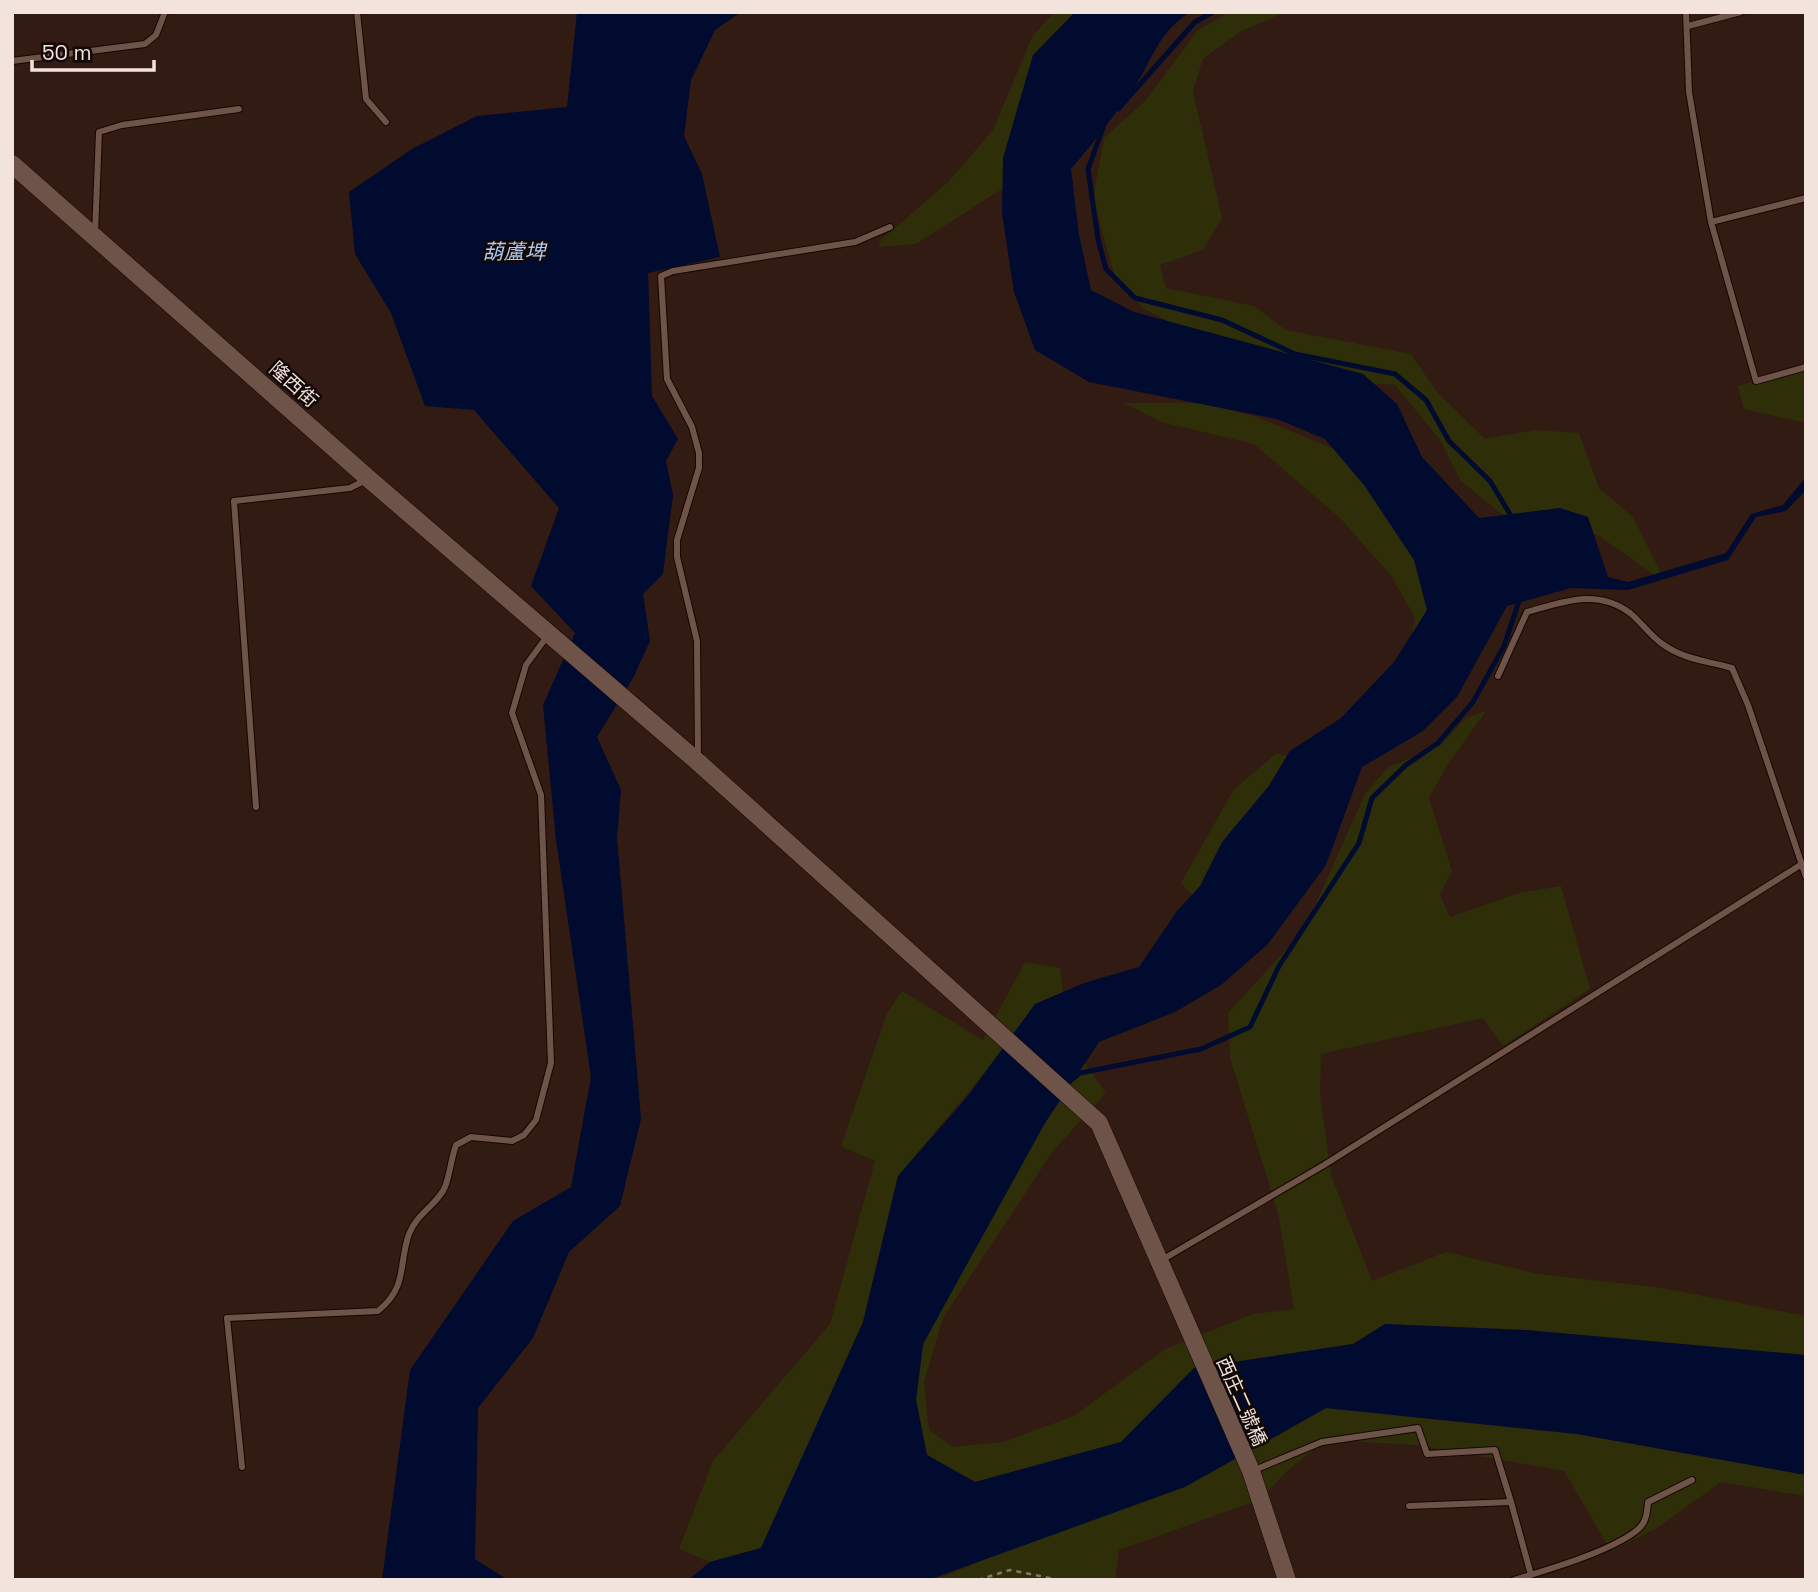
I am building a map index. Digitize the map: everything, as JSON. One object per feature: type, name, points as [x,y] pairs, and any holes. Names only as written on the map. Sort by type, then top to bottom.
[{"type":"street","name":"隆西街","points":[[12,164],[369,479],[698,762],[1049,1077]]},
{"type":"street","name":"西庄二號橋","points":[[1049,1077],[1099,1123],[1251,1471],[1287,1580]]},
{"type":"lane","points":[[12,61],[145,44],[156,35],[165,12]]},
{"type":"lane","points":[[356,12],[366,99],[386,122]]},
{"type":"lane","points":[[1686,12],[1689,92],[1711,222],[1756,380],[1806,367]]},
{"type":"lane","points":[[1688,26],[1741,12]]},
{"type":"lane","points":[[95,236],[99,132],[122,125],[239,109]]},
{"type":"lane","points":[[1711,222],[1806,198]]},
{"type":"lane","points":[[698,762],[697,640],[677,557],[677,540],[695,483],[699,453],[692,427],[667,379],[661,276],[673,271],[855,242],[890,227]]},
{"type":"lane","points":[[256,807],[234,501],[349,488],[369,479]]},
{"type":"lane","points":[[1498,676],[1527,612],[1579,598],[1603,598],[1629,612],[1662,644],[1692,659],[1732,668],[1748,705],[1806,877]]},
{"type":"lane","points":[[242,1467],[227,1318],[378,1311],[391,1301],[402,1278],[409,1235],[419,1214],[444,1189],[456,1145],[471,1137],[512,1141],[524,1135],[536,1120],[551,1063],[541,795],[512,713],[526,665],[549,634]]},
{"type":"lane","points":[[1159,1262],[1324,1165],[1802,864]]},
{"type":"lane","points":[[1251,1471],[1322,1442],[1418,1428],[1427,1454],[1495,1450],[1531,1575]]},
{"type":"lane","points":[[1514,1580],[1597,1550],[1636,1531],[1646,1519],[1648,1502],[1692,1480]]},
{"type":"lane","points":[[1409,1506],[1511,1502]]},
{"type":"path","points":[[978,1580],[1010,1570],[1060,1580]]},
{"type":"shaded area","points":[[1055,12],[1141,12],[1005,187],[916,244],[878,247],[882,239],[948,182],[993,130],[1033,35]]},
{"type":"shaded area","points":[[1229,12],[1286,12],[1241,31],[1203,59],[1193,91],[1222,218],[1203,250],[1160,265],[1166,288],[1254,306],[1286,330],[1411,354],[1437,392],[1485,439],[1535,430],[1579,433],[1599,488],[1633,517],[1666,583],[1596,534],[1535,537],[1498,511],[1461,481],[1440,440],[1395,385],[1344,381],[1198,336],[1144,309],[1115,277],[1093,199],[1104,138],[1146,100],[1197,31]]},
{"type":"shaded area","points":[[1806,367],[1806,423],[1744,409],[1738,386]]},
{"type":"shaded area","points":[[1124,403],[1202,403],[1257,417],[1361,460],[1442,612],[1407,656],[1415,618],[1392,577],[1340,518],[1254,444],[1161,422]]},
{"type":"shaded area","points":[[1486,711],[1448,764],[1429,798],[1452,871],[1440,895],[1450,917],[1519,893],[1561,886],[1590,989],[1503,1046],[1483,1018],[1321,1054],[1320,1094],[1331,1175],[1372,1281],[1446,1252],[1539,1274],[1662,1288],[1806,1316],[1806,1355],[1526,1330],[1385,1324],[1353,1344],[1194,1368],[1121,1442],[975,1482],[927,1455],[916,1400],[923,1345],[962,1272],[986,1071],[898,1176],[863,1322],[761,1548],[710,1562],[679,1549],[713,1461],[830,1324],[875,1161],[841,1146],[887,1013],[902,991],[983,1040],[1025,962],[1060,968],[1070,1043],[1106,1093],[1053,1151],[943,1318],[924,1382],[929,1430],[953,1447],[1003,1442],[1074,1416],[1165,1349],[1253,1314],[1294,1309],[1278,1213],[1230,1058],[1228,1013],[1304,930],[1365,794],[1387,768],[1440,746],[1466,718]]},
{"type":"shaded area","points":[[1277,753],[1299,760],[1195,898],[1181,883],[1234,789]]},
{"type":"shaded area","points":[[1326,1408],[1577,1434],[1806,1475],[1806,1496],[1721,1482],[1657,1528],[1611,1551],[1564,1471],[1416,1445],[1327,1440],[1289,1469],[1259,1500],[1119,1550],[1115,1580],[928,1580],[945,1576],[1277,1436]]},
{"type":"water","name":"葫蘆埤","points":[[577,12],[741,12],[715,30],[691,80],[684,136],[702,174],[720,257],[648,273],[652,396],[678,439],[666,461],[673,495],[663,574],[643,594],[650,641],[633,678],[597,737],[621,790],[617,837],[641,1119],[620,1206],[569,1252],[533,1338],[478,1408],[475,1559],[508,1580],[382,1580],[410,1370],[513,1221],[571,1187],[591,1077],[556,840],[543,705],[575,633],[531,586],[559,508],[474,410],[425,406],[391,313],[355,254],[349,192],[412,149],[477,116],[567,107]]},
{"type":"water","points":[[1075,12],[1190,12],[1164,36],[1127,97],[1071,169],[1079,235],[1091,290],[1134,312],[1363,374],[1397,404],[1422,457],[1479,518],[1560,508],[1588,517],[1608,577],[1628,582],[1726,553],[1751,514],[1783,505],[1806,477],[1806,490],[1786,511],[1756,517],[1728,560],[1628,590],[1571,588],[1507,606],[1457,697],[1423,731],[1362,767],[1326,865],[1268,944],[1221,985],[1175,1012],[1099,1042],[1045,1123],[923,1344],[916,1400],[927,1455],[975,1482],[1121,1442],[1194,1368],[1353,1344],[1385,1324],[1526,1330],[1806,1355],[1806,1475],[1577,1434],[1326,1408],[1185,1487],[928,1580],[688,1580],[710,1562],[761,1548],[863,1322],[898,1176],[967,1097],[1035,1004],[1084,983],[1139,967],[1177,911],[1200,886],[1222,842],[1268,787],[1290,751],[1341,718],[1394,662],[1427,610],[1414,560],[1364,485],[1325,439],[1277,419],[1089,382],[1035,350],[1014,292],[1002,213],[1003,158],[1033,55]]},
{"type":"waterway","points":[[1118,109],[1195,22],[1213,12]]},
{"type":"waterway","points":[[1103,128],[1088,169],[1098,239],[1106,269],[1135,298],[1222,320],[1295,354],[1395,374],[1426,400],[1449,441],[1490,481],[1513,519]]},
{"type":"waterway","points":[[1071,1080],[1080,1073],[1201,1049],[1250,1027],[1279,966],[1359,843],[1372,798],[1406,765],[1438,743],[1473,702],[1504,646],[1520,598]]}]
